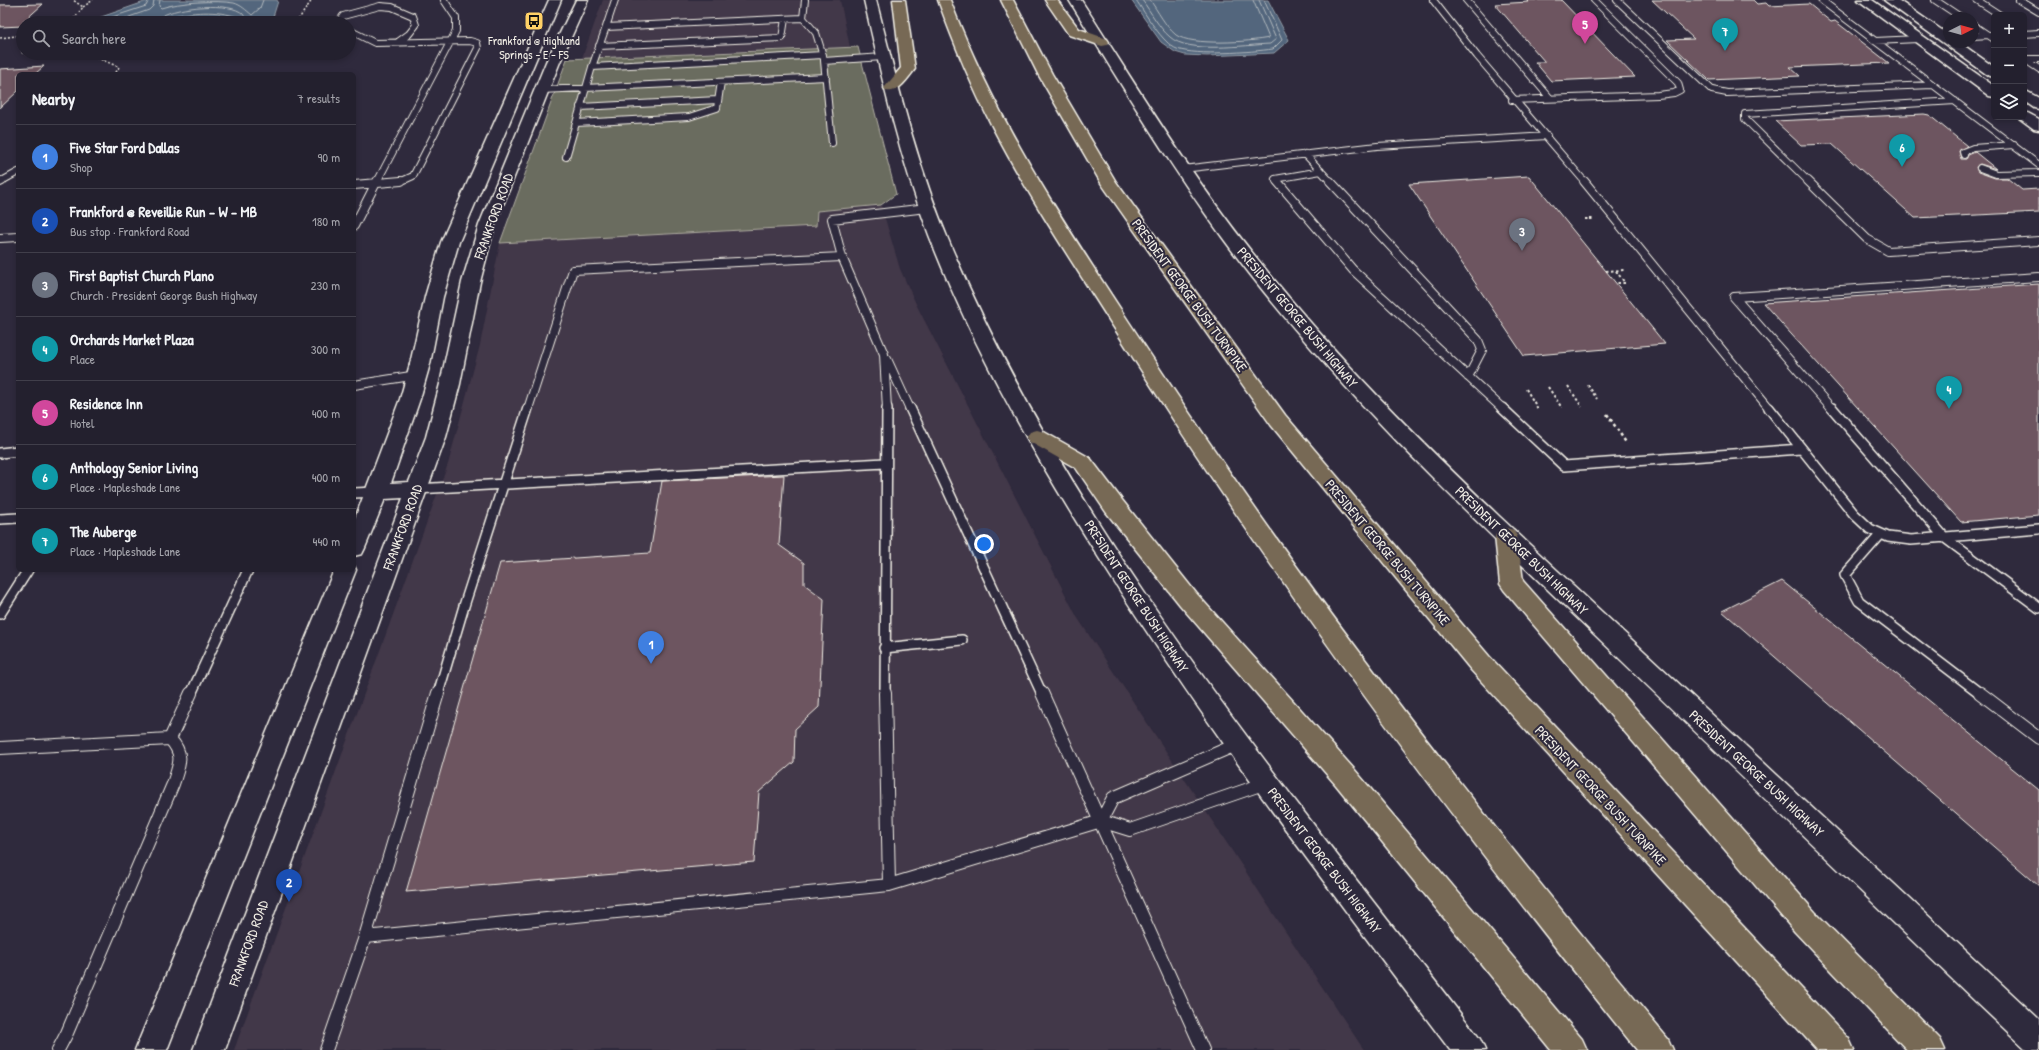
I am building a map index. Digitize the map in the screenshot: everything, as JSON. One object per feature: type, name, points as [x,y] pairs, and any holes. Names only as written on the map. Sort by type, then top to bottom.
[{"type":"highway","points":[[891,88],[908,70],[899,0]]},
{"type":"highway","points":[[944,0],[976,80],[1009,145],[1189,431],[1287,574],[1418,751],[1657,1050]]},
{"type":"highway","name":"PRESIDENT GEORGE BUSH TURNPIKE","points":[[1007,0],[1045,74],[1109,183],[1278,420],[1480,664],[1838,1050]]},
{"type":"highway","points":[[1050,0],[1074,32],[1102,42]]},
{"type":"highway","points":[[1036,437],[1083,463],[1127,523],[1188,599],[1345,777],[1571,1050]]},
{"type":"highway","points":[[1506,536],[1512,584],[1805,922],[1929,1050]]},
{"type":"main road","name":"FRANKFORD ROAD","points":[[356,543],[377,492],[410,399],[417,375],[434,297],[450,242],[555,0]]},
{"type":"main road","name":"FRANKFORD ROAD","points":[[209,1050],[436,437],[450,384],[479,253],[487,226],[541,90],[582,0]]},
{"type":"main road","name":"PRESIDENT GEORGE BUSH HIGHWAY","points":[[870,0],[891,88],[913,169],[927,208],[974,318],[1036,437],[1140,603],[1238,744],[1469,1050]]},
{"type":"main road","name":"PRESIDENT GEORGE BUSH HIGHWAY","points":[[1075,0],[1183,169],[1249,261],[1323,350],[1415,447],[1506,536],[2039,1040]]},
{"type":"main road","points":[[1864,0],[1991,91]]},
{"type":"main road","points":[[1890,0],[1943,37]]},
{"type":"main road","points":[[1918,39],[1943,40]]},
{"type":"main road","points":[[1959,48],[1991,71]]},
{"type":"main road","points":[[2027,96],[2039,105]]},
{"type":"main road","points":[[2027,117],[2039,126]]},
{"type":"main road","points":[[377,492],[416,489]]},
{"type":"main road","points":[[151,1050],[344,572]]},
{"type":"main road","points":[[2006,1009],[2039,1017]]},
{"type":"lane","points":[[356,222],[456,31],[456,18],[444,0]]},
{"type":"lane","points":[[566,157],[592,67],[615,0]]},
{"type":"lane","points":[[805,0],[804,18],[816,33],[824,58],[832,142]]},
{"type":"lane","points":[[1433,0],[1512,100],[1547,136],[1854,514],[1870,529],[1888,537],[1911,540],[2039,530]]},
{"type":"lane","points":[[1466,0],[1550,98]]},
{"type":"lane","points":[[1512,100],[1658,95],[1674,94],[1680,90],[1678,83],[1594,0]]},
{"type":"lane","points":[[1617,0],[1712,90],[1727,93],[1933,85]]},
{"type":"lane","points":[[1821,0],[2014,145],[2036,159],[2039,165]]},
{"type":"lane","points":[[1935,0],[1953,12]]},
{"type":"lane","points":[[1976,0],[1995,12]]},
{"type":"lane","points":[[2019,0],[2039,12]]},
{"type":"lane","points":[[343,16],[360,10],[380,6],[392,7],[413,16],[416,24],[409,34],[397,42]]},
{"type":"lane","points":[[606,27],[804,18]]},
{"type":"lane","points":[[599,46],[782,38],[785,19]]},
{"type":"lane","points":[[1979,28],[1991,35]]},
{"type":"lane","points":[[2027,33],[2039,33]]},
{"type":"lane","points":[[356,34],[375,43],[477,42],[478,48],[413,176],[402,181],[356,184]]},
{"type":"lane","points":[[1979,36],[1991,35]]},
{"type":"lane","points":[[1875,41],[1918,39]]},
{"type":"lane","points":[[592,67],[884,57]]},
{"type":"lane","points":[[2027,59],[2039,58]]},
{"type":"lane","points":[[2027,61],[2039,69]]},
{"type":"lane","points":[[541,90],[826,77]]},
{"type":"lane","points":[[576,123],[689,117],[716,108],[722,82]]},
{"type":"lane","points":[[580,107],[718,100]]},
{"type":"lane","points":[[1955,101],[1756,112],[1745,114],[1745,119],[1867,238],[1888,251],[2039,241]]},
{"type":"lane","points":[[1183,169],[1377,146],[1547,136]]},
{"type":"lane","points":[[1964,155],[1963,152],[1966,149],[2014,145]]},
{"type":"lane","points":[[1305,154],[1478,340],[1482,350],[1468,377]]},
{"type":"lane","points":[[1980,168],[1996,174],[2039,172]]},
{"type":"lane","points":[[1321,171],[1275,179],[1353,270],[1564,466],[1801,449]]},
{"type":"lane","points":[[0,182],[16,173]]},
{"type":"lane","points":[[927,208],[832,220],[842,257],[884,354],[1101,821],[1203,1050]]},
{"type":"lane","points":[[0,238],[16,237]]},
{"type":"lane","points":[[326,1050],[365,937],[464,606],[573,270],[842,257]]},
{"type":"lane","points":[[2039,277],[1734,297],[1945,538],[2039,608]]},
{"type":"lane","points":[[884,354],[887,393],[884,648],[889,885]]},
{"type":"lane","points":[[356,384],[417,375]]},
{"type":"lane","points":[[0,453],[16,452]]},
{"type":"lane","points":[[416,489],[885,463]]},
{"type":"lane","points":[[356,493],[377,492]]},
{"type":"lane","points":[[0,519],[16,518]]},
{"type":"lane","points":[[1881,534],[1845,574],[1859,602],[2039,738]]},
{"type":"lane","points":[[0,614],[27,572]]},
{"type":"lane","points":[[170,739],[247,572]]},
{"type":"lane","points":[[884,648],[962,640]]},
{"type":"lane","points":[[0,748],[170,739],[177,745],[181,757],[172,784],[67,1033],[58,1050]]},
{"type":"lane","points":[[1101,821],[1113,798],[1238,744]]},
{"type":"lane","points":[[365,937],[889,885],[1051,838],[1101,821],[1130,830],[1267,783]]},
{"type":"path","points":[[73,0],[83,7]]},
{"type":"path","points":[[76,16],[83,7],[93,0]]},
{"type":"path","points":[[302,16],[303,8],[312,0]]},
{"type":"path","points":[[0,38],[16,36]]},
{"type":"path","points":[[102,60],[119,67],[116,72]]},
{"type":"path","points":[[1606,271],[1624,270]]},
{"type":"path","points":[[1616,271],[1625,283],[1616,284]]},
{"type":"path","points":[[1588,385],[1597,399]]},
{"type":"path","points":[[1568,386],[1582,407]]},
{"type":"path","points":[[1548,387],[1562,408]]},
{"type":"path","points":[[1526,389],[1538,409]]},
{"type":"path","points":[[1607,414],[1622,437]]},
{"type":"shaded area","points":[[603,0],[840,0],[850,47],[582,58]]},
{"type":"shaded area","points":[[881,205],[900,269],[917,306],[1077,617],[1364,1050],[234,1050],[448,464],[480,345],[500,243],[816,226],[817,211]]},
{"type":"green space","points":[[858,47],[896,194],[881,205],[817,211],[816,226],[500,243],[567,59]]},
{"type":"water","points":[[150,0],[278,1],[273,16],[104,16]]},
{"type":"water","points":[[1131,0],[1268,0],[1289,40],[1274,53],[1207,56],[1185,55],[1175,52],[1161,42]]},
{"type":"building","points":[[1527,0],[1561,0],[1635,77],[1551,81],[1535,62],[1545,62],[1495,4],[1529,2]]},
{"type":"building","points":[[1652,0],[1753,0],[1757,4],[1766,3],[1769,6],[1809,4],[1831,22],[1835,21],[1889,63],[1790,67],[1800,76],[1709,80],[1667,40],[1694,39]]},
{"type":"building","points":[[43,4],[30,16],[16,16],[16,26],[0,27],[0,5]]},
{"type":"building","points":[[44,66],[37,72],[16,72],[16,93],[0,108],[0,69]]},
{"type":"building","points":[[1929,115],[1967,146],[1959,151],[1961,159],[1966,159],[1968,155],[1975,152],[1996,169],[1980,164],[1976,167],[1978,172],[1995,178],[2007,178],[2022,190],[2039,189],[2039,212],[1915,218],[1832,144],[1801,145],[1775,121]]},
{"type":"building","points":[[1529,176],[1665,344],[1524,356],[1409,184]]},
{"type":"building","points":[[2039,284],[2039,515],[1961,522],[1763,303]]},
{"type":"building","points":[[784,475],[779,545],[804,563],[804,584],[824,599],[819,707],[795,729],[794,762],[759,792],[754,862],[406,892],[500,563],[650,553],[662,481]]},
{"type":"building","points":[[1782,581],[2039,790],[2039,886],[1722,611]]},
{"type":"place","name":"Frankford @ Highland Springs - E - FS","points":[[534,21]]},
{"type":"place","name":"Residence Inn","points":[[1585,44]]},
{"type":"place","name":"The Auberge","points":[[1725,51]]},
{"type":"place","name":"Anthology Senior Living","points":[[1902,167]]},
{"type":"place","name":"First Baptist Church Plano","points":[[1522,251]]},
{"type":"place","name":"Orchards Market Plaza","points":[[1949,409]]},
{"type":"place","name":"Five Star Ford Dallas","points":[[651,664]]},
{"type":"place","name":"Frankford @ Reveillie Run - W - MB","points":[[289,902]]}]
